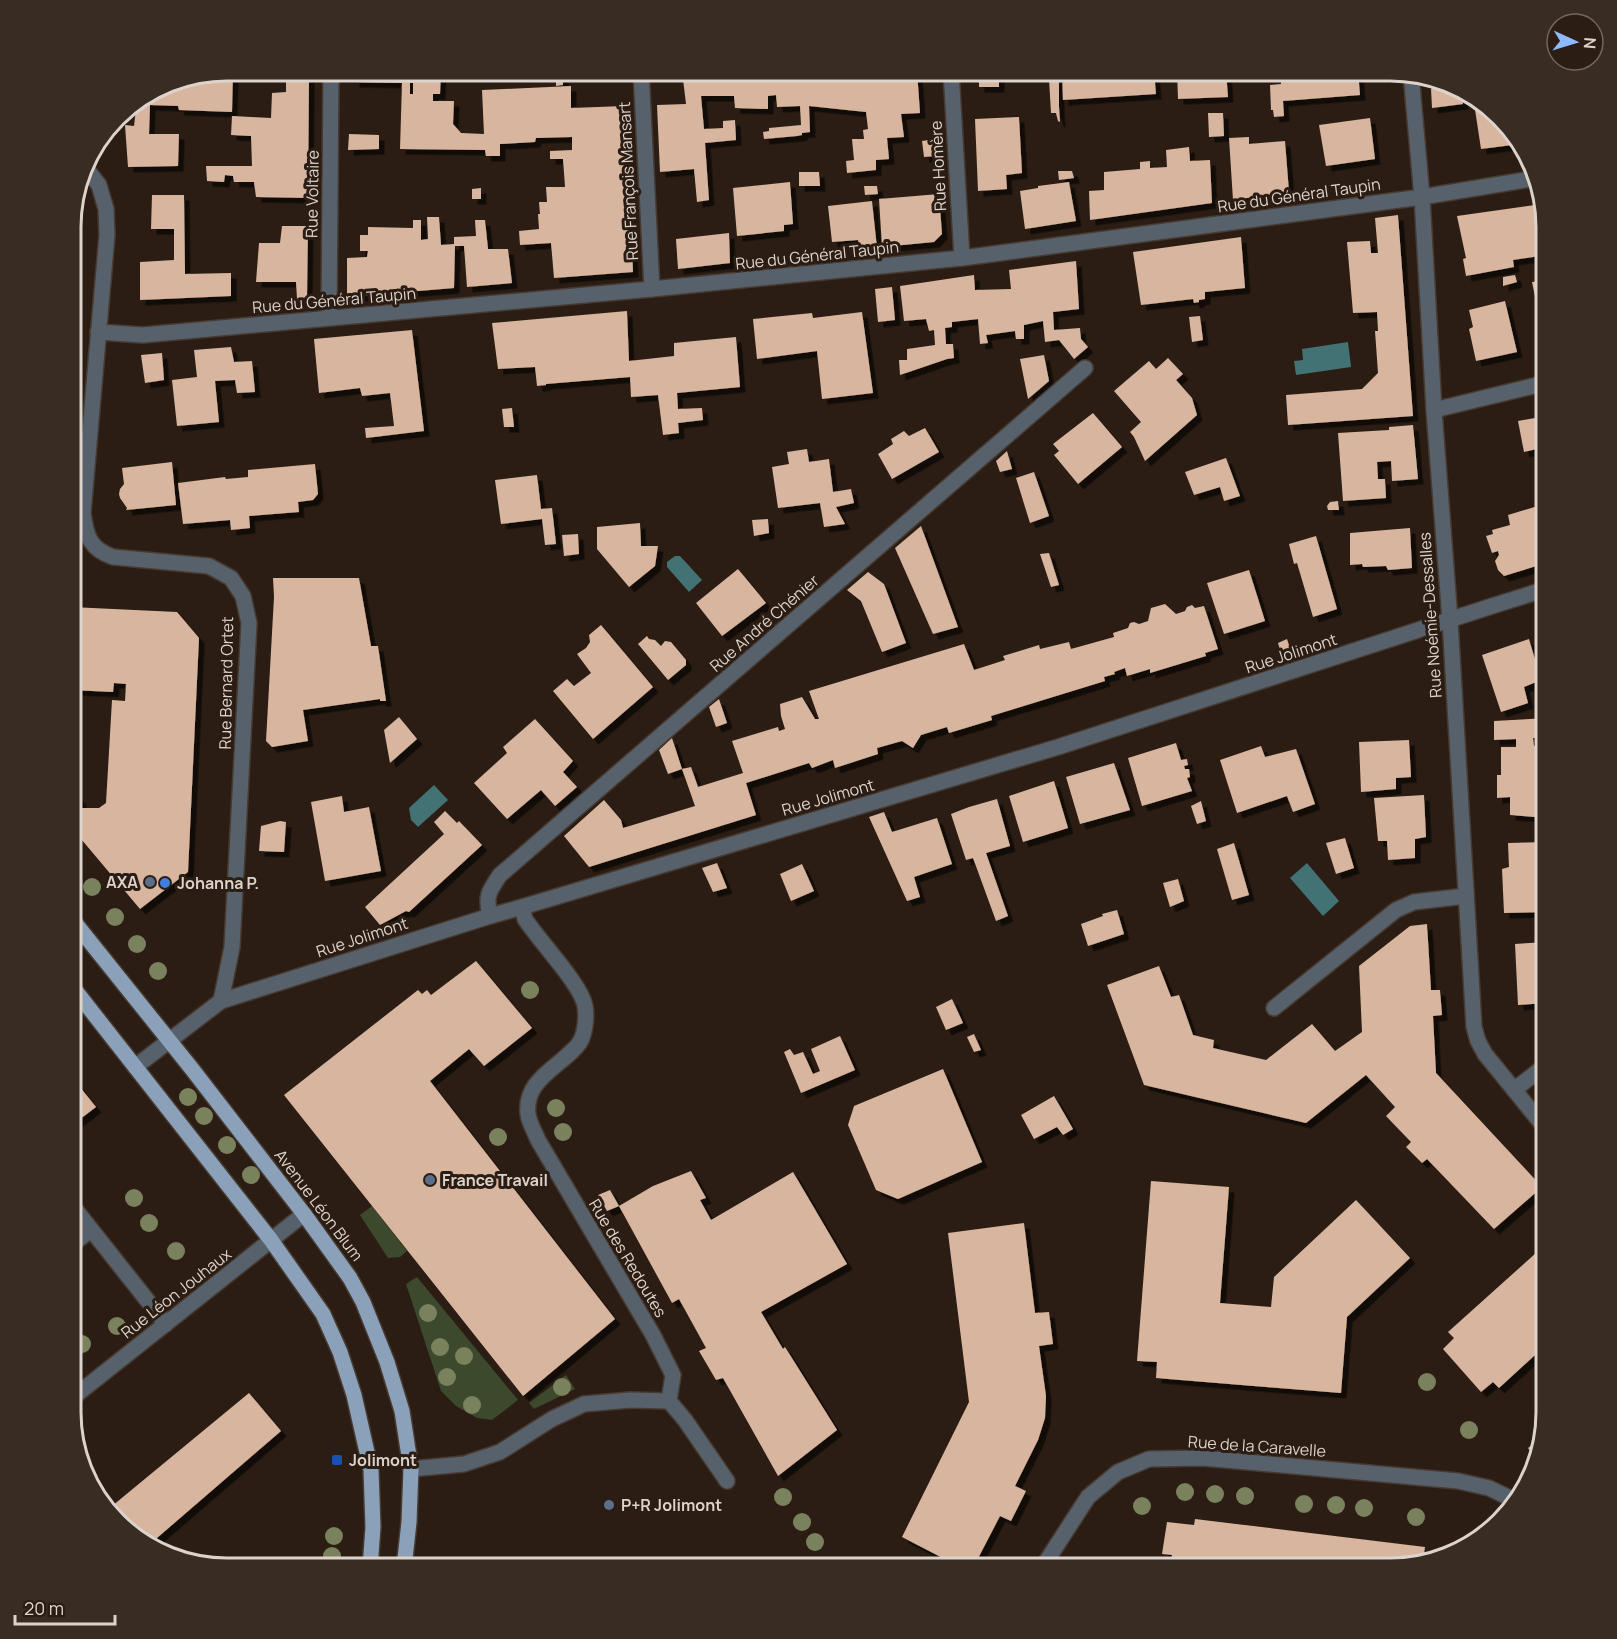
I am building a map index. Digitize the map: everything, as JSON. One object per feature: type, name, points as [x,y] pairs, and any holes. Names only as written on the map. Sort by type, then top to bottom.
[{"type":"main road","name":"Avenue Léon Blum","points":[[81,930],[169,1040],[351,1278],[370,1317],[402,1411],[411,1469],[405,1558]]},
{"type":"main road","points":[[81,998],[271,1240],[323,1314],[340,1352],[354,1395],[371,1470],[374,1527],[371,1558]]},
{"type":"street","name":"Rue Voltaire","points":[[329,318],[331,81]]},
{"type":"street","name":"Rue François Mansart","points":[[642,81],[652,289]]},
{"type":"street","name":"Rue Homère","points":[[952,81],[962,258]]},
{"type":"street","name":"Rue Noémie-Dessalles","points":[[1412,83],[1422,197],[1434,410],[1450,620],[1474,1027],[1485,1054],[1536,1117]]},
{"type":"street","name":"Rue Bernard Ortet","points":[[91,174],[99,184],[106,209],[107,235],[83,513],[86,532],[93,545],[102,553],[113,557],[209,566],[231,578],[243,596],[249,623],[232,947],[221,1001]]},
{"type":"street","name":"Rue du Général Taupin","points":[[98,332],[143,336],[962,258],[1422,197],[1528,180]]},
{"type":"street","name":"Rue André Chénier","points":[[490,916],[487,903],[489,891],[500,875],[1085,368]]},
{"type":"street","points":[[1434,410],[1536,385]]},
{"type":"street","name":"Rue Jolimont","points":[[135,1067],[221,1001],[490,916],[1058,747],[1536,592]]},
{"type":"street","points":[[1274,1008],[1396,910],[1414,902],[1466,896]]},
{"type":"street","name":"Rue des Redoutes","points":[[522,907],[525,919],[576,985],[585,1005],[584,1028],[579,1045],[541,1077],[529,1096],[528,1115],[538,1140],[653,1335],[673,1375],[669,1401]]},
{"type":"street","points":[[1514,1090],[1536,1073]]},
{"type":"street","name":"Rue Léon Jouhaux","points":[[81,1390],[304,1214]]},
{"type":"street","points":[[81,1218],[166,1324]]},
{"type":"street","points":[[81,1237],[91,1230]]},
{"type":"street","points":[[411,1469],[464,1464],[500,1452],[552,1419],[584,1404],[630,1400],[669,1401],[685,1420],[727,1481]]},
{"type":"street","name":"Rue de la Caravelle","points":[[1049,1558],[1088,1497],[1118,1472],[1149,1459],[1203,1458],[1458,1481],[1490,1488],[1508,1497]]},
{"type":"green space","points":[[372,1206],[407,1251],[400,1257],[388,1258],[360,1215]]},
{"type":"green space","points":[[417,1277],[518,1400],[492,1420],[477,1418],[456,1406],[441,1391],[406,1284]]},
{"type":"green space","points":[[566,1375],[575,1389],[534,1409],[529,1403]]},
{"type":"water","points":[[1348,342],[1351,367],[1296,375],[1294,361],[1303,360],[1302,349]]},
{"type":"water","points":[[675,556],[680,556],[702,580],[689,592],[667,567],[667,562]]},
{"type":"water","points":[[434,785],[448,800],[418,827],[411,820],[409,808]]},
{"type":"water","points":[[1307,863],[1339,901],[1323,916],[1290,878]]},
{"type":"building","points":[[233,81],[232,112],[179,110],[178,106],[150,105],[149,134],[179,134],[178,166],[128,167],[125,125],[134,126],[135,114],[162,96],[198,84]]},
{"type":"building","points":[[286,81],[309,81],[308,198],[256,197],[254,182],[234,182],[233,176],[225,175],[224,182],[207,181],[206,166],[252,166],[251,136],[231,135],[232,116],[271,118],[272,93],[286,92]]},
{"type":"building","points":[[441,81],[440,94],[433,94],[433,101],[454,101],[453,124],[461,133],[484,134],[482,90],[571,86],[571,108],[624,106],[633,272],[554,278],[551,243],[520,245],[519,231],[539,229],[539,202],[547,202],[546,187],[565,187],[563,159],[550,159],[550,151],[572,150],[572,137],[536,138],[535,142],[500,144],[500,156],[486,156],[485,150],[400,149],[402,83],[354,82]],"holes":[[[410,83],[413,83],[413,94],[410,94]]]},
{"type":"building","points":[[556,81],[563,81],[563,85],[556,86]]},
{"type":"building","points":[[683,81],[918,81],[920,113],[901,114],[904,137],[887,138],[889,159],[876,160],[876,170],[847,173],[846,161],[854,160],[852,139],[864,139],[863,130],[868,129],[866,112],[809,106],[810,132],[797,136],[764,139],[763,132],[769,131],[769,128],[801,125],[800,106],[777,107],[776,95],[768,96],[768,109],[735,108],[734,96],[701,96],[704,129],[723,128],[723,121],[735,120],[736,140],[705,143],[709,200],[697,202],[694,169],[660,172],[657,105],[686,104]]},
{"type":"building","points":[[979,81],[999,81],[999,87],[979,87]]},
{"type":"building","points":[[1049,81],[1059,81],[1060,122],[1056,113],[1051,113]]},
{"type":"building","points":[[1062,81],[1155,81],[1156,94],[1063,100]]},
{"type":"building","points":[[1177,81],[1227,81],[1228,97],[1178,99]]},
{"type":"building","points":[[1281,81],[1359,81],[1360,95],[1283,101],[1284,116],[1274,117],[1273,110],[1271,110],[1270,85],[1281,84]]},
{"type":"building","points":[[1431,89],[1455,96],[1462,100],[1463,104],[1432,108]]},
{"type":"building","points":[[1475,108],[1500,131],[1510,145],[1481,149]]},
{"type":"building","points":[[1208,113],[1223,113],[1224,136],[1209,137]]},
{"type":"building","points":[[1019,117],[1022,173],[1006,175],[1007,189],[978,191],[975,119]]},
{"type":"building","points":[[1370,118],[1375,159],[1326,166],[1319,125]]},
{"type":"building","points":[[349,134],[379,135],[379,149],[348,150]]},
{"type":"building","points":[[1249,137],[1249,144],[1285,141],[1289,192],[1233,200],[1229,138]]},
{"type":"building","points":[[935,139],[936,156],[924,157],[922,141]]},
{"type":"building","points":[[1189,147],[1190,161],[1210,160],[1212,203],[1090,220],[1089,191],[1104,190],[1104,172],[1140,169],[1140,162],[1150,161],[1150,168],[1167,167],[1166,150]]},
{"type":"building","points":[[1058,171],[1072,171],[1074,178],[1059,180]]},
{"type":"building","points":[[799,172],[819,172],[820,186],[799,186]]},
{"type":"building","points":[[790,182],[793,224],[784,225],[784,231],[737,236],[733,188]]},
{"type":"building","points":[[1069,182],[1076,221],[1025,229],[1020,191]]},
{"type":"building","points":[[864,186],[877,186],[878,194],[865,195]]},
{"type":"building","points":[[481,188],[481,199],[472,199],[472,189]]},
{"type":"building","points":[[939,194],[942,234],[934,242],[882,247],[879,199]]},
{"type":"building","points":[[152,195],[184,195],[185,274],[231,273],[231,296],[140,300],[140,262],[174,260],[174,229],[151,229]]},
{"type":"building","points":[[872,201],[877,248],[860,250],[858,240],[832,242],[828,206]]},
{"type":"building","points":[[1534,205],[1536,257],[1513,260],[1514,267],[1466,276],[1463,259],[1466,258],[1457,216]]},
{"type":"building","points":[[1398,215],[1413,416],[1288,425],[1286,395],[1362,389],[1378,373],[1375,331],[1378,331],[1377,312],[1353,313],[1347,242],[1370,241],[1371,253],[1378,253],[1375,218]]},
{"type":"building","points":[[427,217],[439,217],[441,245],[454,244],[454,237],[476,236],[475,220],[485,220],[488,249],[508,249],[512,283],[467,287],[464,246],[455,246],[454,288],[347,297],[347,258],[367,257],[368,251],[360,251],[360,235],[368,235],[368,227],[413,228],[413,220],[421,220],[421,240],[428,239]]},
{"type":"building","points":[[282,226],[308,226],[307,297],[297,299],[296,282],[256,282],[259,243],[280,243]]},
{"type":"building","points":[[729,233],[730,263],[678,269],[676,239]]},
{"type":"building","points":[[1241,237],[1245,288],[1205,292],[1205,299],[1194,303],[1193,299],[1141,305],[1133,252]]},
{"type":"building","points":[[1076,261],[1079,309],[1053,312],[1054,330],[1080,328],[1081,339],[1088,347],[1074,359],[1059,340],[1045,342],[1043,321],[1024,325],[1024,339],[1016,339],[1015,331],[986,335],[988,343],[980,344],[978,319],[952,322],[952,327],[945,328],[946,344],[953,344],[954,358],[900,375],[899,360],[907,360],[907,349],[935,345],[934,330],[929,331],[926,319],[904,321],[900,286],[974,275],[975,290],[1011,289],[1009,270]]},
{"type":"building","points":[[1515,275],[1517,282],[1503,286],[1503,277]]},
{"type":"building","points":[[1536,281],[1536,301],[1532,282]]},
{"type":"building","points":[[892,287],[895,320],[878,322],[875,289]]},
{"type":"building","points":[[1505,301],[1517,352],[1476,361],[1469,329],[1473,327],[1469,310]]},
{"type":"building","points":[[627,311],[629,361],[674,356],[674,343],[736,337],[740,387],[677,393],[678,409],[702,408],[703,420],[678,423],[679,433],[663,435],[658,395],[631,397],[630,377],[537,386],[535,367],[498,369],[492,323]]},
{"type":"building","points":[[862,312],[873,393],[822,399],[817,351],[757,359],[753,319],[812,313],[813,318]]},
{"type":"building","points":[[1200,316],[1203,340],[1192,342],[1189,317]]},
{"type":"building","points":[[412,330],[424,431],[366,438],[365,428],[394,426],[390,393],[362,396],[360,388],[319,393],[314,339]]},
{"type":"building","points":[[231,347],[234,362],[252,361],[255,392],[237,393],[235,380],[215,381],[219,422],[177,426],[172,380],[197,377],[194,350]]},
{"type":"building","points":[[162,353],[164,380],[145,383],[141,355]]},
{"type":"building","points":[[1044,355],[1049,381],[1028,399],[1020,359]]},
{"type":"building","points":[[1168,358],[1183,374],[1176,380],[1192,398],[1197,415],[1145,461],[1130,432],[1141,422],[1114,391],[1149,361],[1156,369]]},
{"type":"building","points":[[512,408],[514,427],[504,427],[502,409]]},
{"type":"building","points":[[1093,413],[1122,447],[1078,484],[1054,455],[1059,451],[1053,444]]},
{"type":"building","points":[[1535,418],[1536,449],[1524,452],[1518,421]]},
{"type":"building","points":[[1413,425],[1418,479],[1392,481],[1391,461],[1377,462],[1378,479],[1385,479],[1386,498],[1343,501],[1338,433],[1389,430],[1389,427]]},
{"type":"building","points":[[925,428],[939,452],[892,479],[878,454],[893,444],[891,439],[904,431],[909,436]]},
{"type":"building","points":[[807,449],[809,462],[829,459],[833,492],[851,489],[854,503],[836,507],[845,524],[824,527],[820,503],[778,508],[772,467],[789,464],[787,452]]},
{"type":"building","points":[[1007,451],[1012,469],[1000,472],[996,461]]},
{"type":"building","points":[[1226,458],[1240,496],[1224,501],[1220,487],[1194,495],[1185,472]]},
{"type":"building","points":[[172,462],[176,505],[126,510],[119,494],[124,484],[122,468]]},
{"type":"building","points":[[315,464],[318,494],[313,500],[298,502],[299,512],[249,516],[250,528],[231,530],[230,520],[183,524],[178,483],[225,477],[226,479],[248,477],[248,470]]},
{"type":"building","points":[[1034,472],[1049,516],[1030,523],[1016,478]]},
{"type":"building","points":[[537,475],[541,509],[552,508],[556,544],[545,545],[542,519],[501,524],[495,480]]},
{"type":"building","points":[[1338,501],[1339,510],[1328,510],[1327,506],[1330,502]]},
{"type":"building","points":[[1536,507],[1536,566],[1504,576],[1498,570],[1495,561],[1499,555],[1498,551],[1492,553],[1486,536],[1493,534],[1492,530],[1510,525],[1508,515]]},
{"type":"building","points":[[768,519],[769,533],[754,536],[752,520]]},
{"type":"building","points":[[640,523],[641,546],[658,546],[655,566],[629,587],[597,549],[597,527]]},
{"type":"building","points":[[921,526],[958,627],[933,634],[895,548]]},
{"type":"building","points":[[1410,528],[1412,568],[1388,570],[1386,566],[1350,565],[1350,533]]},
{"type":"building","points":[[578,534],[579,554],[564,556],[562,535]]},
{"type":"building","points":[[1316,536],[1337,609],[1313,617],[1289,544]]},
{"type":"building","points":[[1049,553],[1059,585],[1051,587],[1040,554]]},
{"type":"building","points":[[738,569],[766,603],[722,636],[696,603]]},
{"type":"building","points":[[1249,570],[1265,621],[1224,634],[1207,583]]},
{"type":"building","points":[[868,572],[884,584],[906,643],[882,652],[861,601],[847,590]]},
{"type":"building","points":[[273,578],[359,578],[371,646],[378,646],[386,701],[380,701],[380,699],[303,710],[308,741],[272,747],[266,741],[274,597]]},
{"type":"building","points":[[1165,604],[1176,614],[1192,605],[1195,608],[1204,606],[1218,649],[1205,653],[1206,656],[1150,673],[1150,669],[1127,676],[1125,668],[1104,677],[1105,681],[991,716],[992,720],[949,733],[947,727],[921,735],[913,748],[902,741],[877,748],[878,754],[835,768],[833,760],[812,768],[809,763],[746,783],[756,815],[589,867],[564,836],[604,800],[621,820],[623,828],[695,806],[682,769],[691,767],[698,787],[743,773],[732,741],[778,727],[779,731],[785,729],[780,704],[802,697],[815,719],[819,719],[809,691],[964,644],[974,670],[1005,660],[1003,656],[1039,645],[1040,649],[1069,642],[1071,649],[1114,637],[1113,633],[1128,628],[1130,623],[1139,624],[1148,621],[1151,608]]},
{"type":"building","points":[[81,607],[177,612],[199,638],[188,872],[140,909],[81,839],[81,808],[99,808],[106,803],[112,700],[125,701],[126,684],[114,683],[113,692],[81,690]]},
{"type":"building","points":[[601,625],[653,687],[593,739],[553,691],[567,679],[574,686],[591,673],[577,654],[586,648],[590,642],[589,635]]},
{"type":"building","points":[[647,636],[661,646],[665,641],[671,642],[686,660],[686,665],[668,680],[638,644]]},
{"type":"building","points":[[1287,639],[1291,651],[1281,653],[1278,643]]},
{"type":"building","points":[[1529,639],[1536,663],[1536,682],[1524,687],[1528,703],[1501,712],[1482,655]]},
{"type":"building","points":[[719,699],[727,723],[716,727],[709,707]]},
{"type":"building","points":[[399,717],[417,739],[390,763],[384,730]]},
{"type":"building","points":[[535,719],[573,761],[563,772],[577,787],[555,806],[541,790],[507,819],[474,783],[507,753],[503,747]]},
{"type":"building","points":[[1536,719],[1536,738],[1533,738],[1534,746],[1536,746],[1536,817],[1510,815],[1510,797],[1497,798],[1497,775],[1501,775],[1501,747],[1516,747],[1516,739],[1494,740],[1494,721]]},
{"type":"building","points":[[672,738],[682,769],[668,774],[659,750]]},
{"type":"building","points":[[1409,740],[1411,777],[1396,778],[1396,789],[1361,792],[1359,742]]},
{"type":"building","points":[[1176,743],[1181,760],[1187,759],[1188,765],[1184,766],[1185,769],[1189,769],[1190,777],[1187,778],[1192,791],[1142,806],[1128,758]]},
{"type":"building","points":[[1261,746],[1265,757],[1296,749],[1315,804],[1293,812],[1287,796],[1237,813],[1220,760]]},
{"type":"building","points":[[1114,763],[1130,810],[1080,824],[1066,777]]},
{"type":"building","points":[[1054,781],[1068,828],[1023,842],[1009,796]]},
{"type":"building","points":[[1424,795],[1426,837],[1415,839],[1415,858],[1388,860],[1387,841],[1378,841],[1374,798]]},
{"type":"building","points":[[342,796],[344,812],[369,807],[381,871],[325,881],[311,802]]},
{"type":"building","points":[[997,799],[1010,846],[986,853],[1008,916],[996,921],[973,858],[966,860],[951,814]]},
{"type":"building","points":[[1201,801],[1206,821],[1197,824],[1191,806]]},
{"type":"building","points":[[445,811],[457,823],[459,821],[482,845],[409,912],[406,911],[380,925],[365,907],[444,834],[434,822]]},
{"type":"building","points":[[884,812],[892,832],[937,818],[952,864],[914,877],[920,897],[907,901],[869,817]]},
{"type":"building","points":[[280,821],[286,822],[284,852],[259,851],[261,826]]},
{"type":"building","points":[[1345,838],[1354,868],[1336,874],[1326,843]]},
{"type":"building","points":[[1536,842],[1536,912],[1504,913],[1502,869],[1509,867],[1508,843]]},
{"type":"building","points":[[1234,843],[1249,895],[1232,900],[1217,849]]},
{"type":"building","points":[[717,863],[727,888],[713,892],[702,868]]},
{"type":"building","points":[[802,864],[814,891],[791,901],[780,874]]},
{"type":"building","points":[[1178,879],[1184,901],[1170,907],[1163,883]]},
{"type":"building","points":[[1117,910],[1124,934],[1088,946],[1081,924]]},
{"type":"building","points":[[1427,924],[1431,990],[1440,990],[1442,1015],[1433,1016],[1436,1073],[1536,1181],[1536,1192],[1494,1229],[1427,1159],[1422,1163],[1406,1147],[1411,1142],[1386,1116],[1395,1107],[1366,1075],[1306,1123],[1144,1085],[1107,985],[1159,966],[1171,997],[1179,995],[1193,1035],[1214,1040],[1213,1048],[1266,1060],[1312,1024],[1335,1051],[1362,1032],[1359,966],[1410,926]]},
{"type":"building","points":[[1536,943],[1536,1004],[1518,1005],[1515,944]]},
{"type":"building","name":"France Travail","points":[[476,961],[532,1028],[484,1066],[469,1049],[430,1081],[615,1319],[523,1396],[284,1095],[418,990],[422,994],[427,990],[431,995]]},
{"type":"building","points":[[952,999],[963,1023],[946,1030],[936,1007]]},
{"type":"building","points":[[974,1034],[981,1050],[974,1052],[967,1037]]},
{"type":"building","points":[[840,1036],[855,1070],[801,1093],[784,1052],[790,1049],[794,1055],[803,1052],[813,1074],[820,1071],[811,1049]]},
{"type":"building","points":[[943,1069],[982,1162],[898,1199],[876,1190],[848,1125],[854,1106]]},
{"type":"building","points":[[81,1088],[96,1107],[81,1118]]},
{"type":"building","points":[[1054,1096],[1073,1129],[1063,1135],[1057,1127],[1034,1139],[1021,1115]]},
{"type":"building","points":[[691,1171],[706,1198],[700,1200],[711,1220],[793,1172],[847,1264],[761,1312],[837,1430],[778,1476],[723,1378],[716,1380],[699,1351],[706,1348],[679,1299],[672,1303],[619,1206],[653,1186]]},
{"type":"building","points":[[1151,1181],[1229,1187],[1220,1303],[1271,1307],[1274,1277],[1356,1200],[1410,1258],[1347,1317],[1341,1393],[1156,1378],[1157,1362],[1137,1361]]},
{"type":"building","points":[[610,1190],[619,1206],[607,1211],[598,1195]]},
{"type":"building","points":[[1024,1223],[1035,1313],[1049,1312],[1053,1344],[1039,1346],[1046,1396],[1045,1418],[1038,1440],[1015,1486],[1026,1491],[1011,1521],[1000,1516],[978,1558],[943,1558],[902,1537],[969,1402],[948,1233]]},
{"type":"building","points":[[1536,1253],[1536,1354],[1499,1388],[1493,1382],[1481,1392],[1443,1349],[1454,1338],[1448,1332]]},
{"type":"building","points":[[249,1393],[281,1431],[156,1539],[138,1528],[114,1504]]},
{"type":"building","points":[[1195,1519],[1425,1547],[1424,1554],[1400,1558],[1172,1558],[1172,1555],[1162,1554],[1167,1522],[1194,1525]]},
{"type":"place","name":"AXA","points":[[150,882]]},
{"type":"place","name":"Johanna P.","points":[[165,883]]},
{"type":"place","name":"France Travail","points":[[430,1180]]},
{"type":"place","name":"Jolimont","points":[[337,1460]]},
{"type":"place","name":"P+R Jolimont","points":[[609,1505]]}]
